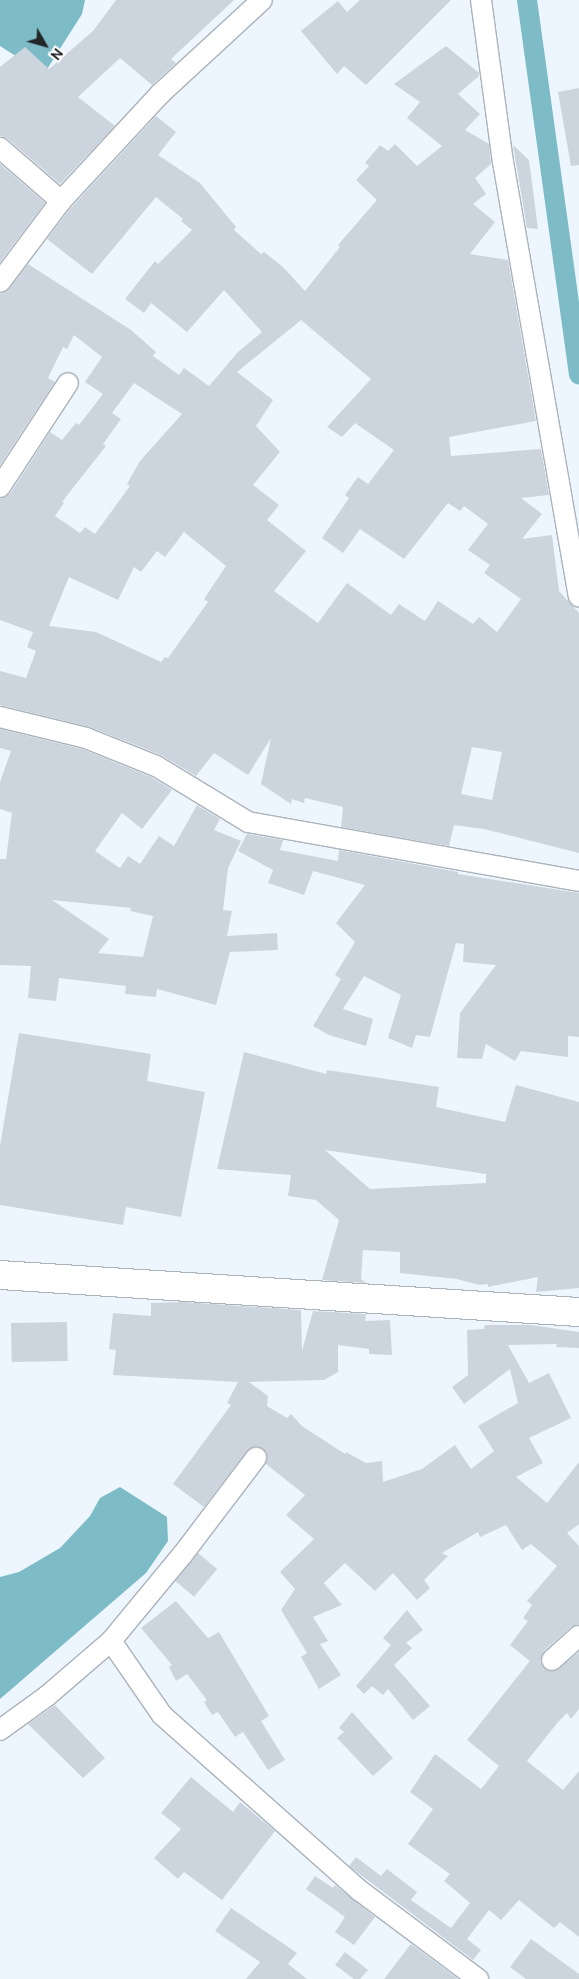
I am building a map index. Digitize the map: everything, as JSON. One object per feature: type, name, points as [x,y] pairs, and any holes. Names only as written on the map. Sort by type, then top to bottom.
[{"type":"street","points":[[0,282],[62,201],[161,93],[262,0]]},
{"type":"street","points":[[481,0],[503,162],[579,596]]},
{"type":"street","points":[[0,148],[62,201]]},
{"type":"street","points":[[0,487],[68,383]]},
{"type":"street","points":[[0,717],[86,738],[156,766],[248,822],[579,881]]},
{"type":"street","points":[[0,1275],[579,1312]]},
{"type":"street","points":[[0,1730],[47,1696],[111,1641],[183,1554],[256,1458]]},
{"type":"street","points":[[552,1660],[579,1636]]},
{"type":"street","points":[[111,1641],[162,1716],[359,1890],[478,1979]]},
{"type":"water","points":[[0,0],[85,0],[82,14],[44,74],[0,46]]},
{"type":"water","points":[[120,1487],[167,1517],[168,1541],[146,1573],[0,1699],[0,1577],[19,1572],[60,1548],[90,1516],[100,1498]]},
{"type":"building","points":[[116,0],[234,0],[171,59],[176,63],[152,85],[120,58],[78,97],[115,126],[60,184],[8,139],[0,136],[0,67],[25,47],[49,69],[93,31]]},
{"type":"building","points":[[360,0],[451,0],[366,85],[344,66],[337,74],[301,31],[338,1],[347,12]]},
{"type":"building","points":[[446,46],[479,73],[479,76],[458,94],[480,114],[465,130],[489,144],[491,164],[475,178],[486,194],[473,204],[495,222],[470,254],[508,260],[536,421],[449,437],[451,456],[541,449],[549,495],[521,498],[542,514],[522,539],[552,535],[559,591],[579,613],[579,853],[484,829],[454,825],[449,846],[341,827],[343,807],[305,798],[304,803],[292,799],[291,804],[261,784],[271,738],[248,775],[214,753],[196,776],[161,755],[90,727],[0,705],[0,671],[26,678],[36,651],[27,647],[33,632],[0,620],[0,499],[10,494],[50,432],[62,440],[76,423],[79,425],[103,394],[85,382],[102,357],[74,335],[67,349],[63,347],[48,378],[55,382],[0,465],[0,294],[9,289],[28,264],[131,330],[156,352],[153,356],[179,375],[184,368],[209,386],[237,353],[262,332],[224,290],[187,332],[151,303],[144,313],[125,299],[155,261],[158,264],[192,230],[181,221],[183,219],[156,197],[92,274],[47,239],[70,209],[156,116],[176,132],[158,155],[200,183],[236,227],[234,230],[261,254],[264,252],[283,267],[305,291],[340,247],[338,245],[377,200],[356,180],[369,166],[365,163],[380,145],[388,151],[395,144],[417,166],[442,146],[407,118],[420,102],[394,84]],"holes":[[[301,320],[371,379],[327,427],[342,437],[355,423],[394,450],[368,484],[358,477],[345,495],[349,498],[322,538],[343,553],[360,529],[404,559],[448,503],[460,511],[464,506],[488,524],[468,550],[490,565],[484,573],[521,599],[497,632],[479,617],[473,624],[438,601],[425,621],[399,604],[391,615],[347,583],[318,623],[274,591],[306,551],[267,520],[279,505],[253,485],[280,452],[256,426],[273,400],[237,372]],[[134,383],[182,414],[140,461],[127,484],[130,486],[95,534],[85,527],[80,533],[55,516],[64,503],[62,502],[106,446],[103,444],[121,419],[112,413]],[[184,532],[226,566],[204,599],[208,602],[168,658],[165,657],[161,662],[96,632],[49,626],[69,577],[118,600],[134,567],[141,572],[157,551],[165,557]],[[472,747],[502,752],[492,800],[461,794]]]},
{"type":"building","points":[[579,88],[579,165],[571,166],[558,92]]},
{"type":"building","points":[[513,145],[529,160],[538,229],[527,228]]},
{"type":"building","points":[[0,164],[45,203],[0,262]]},
{"type":"building","points":[[0,729],[82,749],[151,777],[172,790],[142,829],[122,813],[95,851],[120,868],[128,856],[140,864],[159,836],[174,846],[197,805],[220,819],[214,830],[241,841],[228,868],[223,910],[232,911],[227,936],[277,933],[278,950],[230,952],[216,1005],[157,989],[156,997],[125,994],[126,986],[59,978],[56,1001],[28,998],[31,966],[0,965],[0,859],[6,859],[12,813],[0,809],[0,782],[11,751],[0,748]],"holes":[[[52,900],[131,908],[130,911],[153,916],[143,957],[98,953],[109,939]]]},
{"type":"building","points":[[247,834],[283,840],[280,850],[338,861],[339,850],[458,872],[458,874],[579,893],[579,1037],[568,1036],[568,1057],[521,1051],[515,1061],[486,1044],[482,1059],[457,1058],[460,1013],[496,965],[463,962],[464,944],[456,943],[430,1037],[416,1035],[412,1048],[388,1038],[401,995],[364,976],[343,1009],[373,1019],[366,1046],[329,1035],[313,1026],[341,979],[335,975],[355,942],[336,923],[365,885],[313,871],[304,895],[268,883],[273,870],[238,851]]},
{"type":"building","points":[[19,1033],[151,1054],[147,1081],[205,1092],[181,1217],[126,1207],[123,1225],[0,1205],[0,1146]]},
{"type":"building","points":[[244,1052],[326,1074],[327,1070],[439,1087],[436,1107],[505,1122],[516,1085],[579,1102],[579,1288],[536,1292],[538,1277],[488,1287],[488,1284],[479,1285],[457,1279],[400,1273],[400,1252],[363,1250],[361,1279],[366,1283],[322,1280],[339,1220],[316,1200],[288,1196],[291,1175],[217,1169]],"holes":[[[325,1150],[486,1174],[486,1183],[370,1189]]]},
{"type":"building","points":[[184,1302],[301,1310],[302,1351],[313,1311],[366,1314],[365,1321],[390,1320],[392,1355],[369,1354],[369,1349],[338,1345],[338,1372],[324,1380],[249,1382],[268,1396],[267,1406],[287,1418],[291,1414],[302,1426],[345,1454],[346,1452],[366,1463],[382,1461],[383,1482],[422,1469],[455,1445],[471,1469],[494,1451],[478,1426],[518,1403],[510,1369],[464,1404],[452,1387],[468,1375],[467,1330],[484,1329],[485,1325],[531,1325],[579,1332],[579,1348],[556,1347],[557,1344],[508,1345],[529,1383],[549,1373],[571,1418],[529,1438],[543,1463],[516,1477],[547,1503],[579,1462],[579,1524],[567,1533],[579,1546],[579,1624],[571,1627],[544,1651],[540,1662],[548,1671],[555,1671],[579,1652],[579,1709],[571,1719],[567,1713],[558,1722],[527,1761],[563,1790],[579,1771],[579,1937],[560,1922],[554,1928],[519,1900],[501,1920],[489,1910],[467,1939],[481,1950],[473,1960],[349,1866],[356,1857],[381,1876],[387,1869],[417,1892],[411,1900],[451,1928],[470,1903],[444,1881],[450,1874],[408,1844],[433,1809],[410,1792],[435,1754],[481,1789],[499,1766],[467,1740],[530,1661],[510,1645],[528,1621],[523,1618],[532,1605],[527,1601],[557,1566],[531,1544],[522,1550],[506,1525],[480,1537],[478,1532],[442,1553],[448,1556],[424,1580],[430,1588],[417,1600],[393,1573],[375,1591],[345,1563],[324,1583],[342,1605],[313,1617],[328,1641],[320,1644],[341,1675],[319,1689],[301,1657],[307,1653],[281,1610],[295,1589],[280,1572],[314,1539],[286,1515],[305,1495],[266,1464],[267,1453],[257,1446],[247,1451],[204,1507],[173,1484],[231,1405],[227,1403],[238,1382],[113,1375],[116,1350],[109,1349],[113,1313],[151,1316],[151,1303]]},
{"type":"building","points":[[67,1322],[68,1361],[12,1362],[11,1323]]},
{"type":"building","points":[[198,1553],[217,1569],[194,1597],[175,1581]]},
{"type":"building","points":[[176,1601],[208,1638],[219,1632],[269,1716],[261,1721],[285,1760],[268,1770],[243,1732],[235,1737],[218,1712],[212,1715],[204,1702],[207,1700],[187,1674],[176,1681],[169,1667],[172,1665],[141,1628]]},
{"type":"building","points":[[407,1610],[423,1630],[406,1643],[412,1648],[394,1665],[430,1706],[413,1720],[388,1689],[383,1695],[372,1686],[364,1694],[356,1686],[391,1645],[383,1638]]},
{"type":"building","points":[[55,1705],[105,1758],[83,1778],[28,1724]]},
{"type":"building","points":[[352,1712],[393,1758],[373,1776],[337,1738],[344,1732],[339,1728]]},
{"type":"building","points":[[191,1777],[233,1812],[240,1802],[275,1831],[222,1900],[184,1872],[178,1879],[154,1858],[181,1829],[161,1813]]},
{"type":"building","points":[[315,1876],[333,1888],[335,1885],[375,1917],[354,1945],[335,1932],[345,1917],[306,1889]]},
{"type":"building","points":[[231,1908],[297,1953],[288,1964],[307,1979],[246,1979],[260,1962],[215,1931]]},
{"type":"building","points":[[531,1939],[579,1974],[579,1979],[526,1979],[510,1967]]},
{"type":"building","points":[[411,1944],[458,1979],[384,1979]]},
{"type":"building","points":[[345,1952],[368,1970],[360,1979],[354,1979],[335,1965]]},
{"type":"waterway","points":[[527,0],[579,374]]}]
